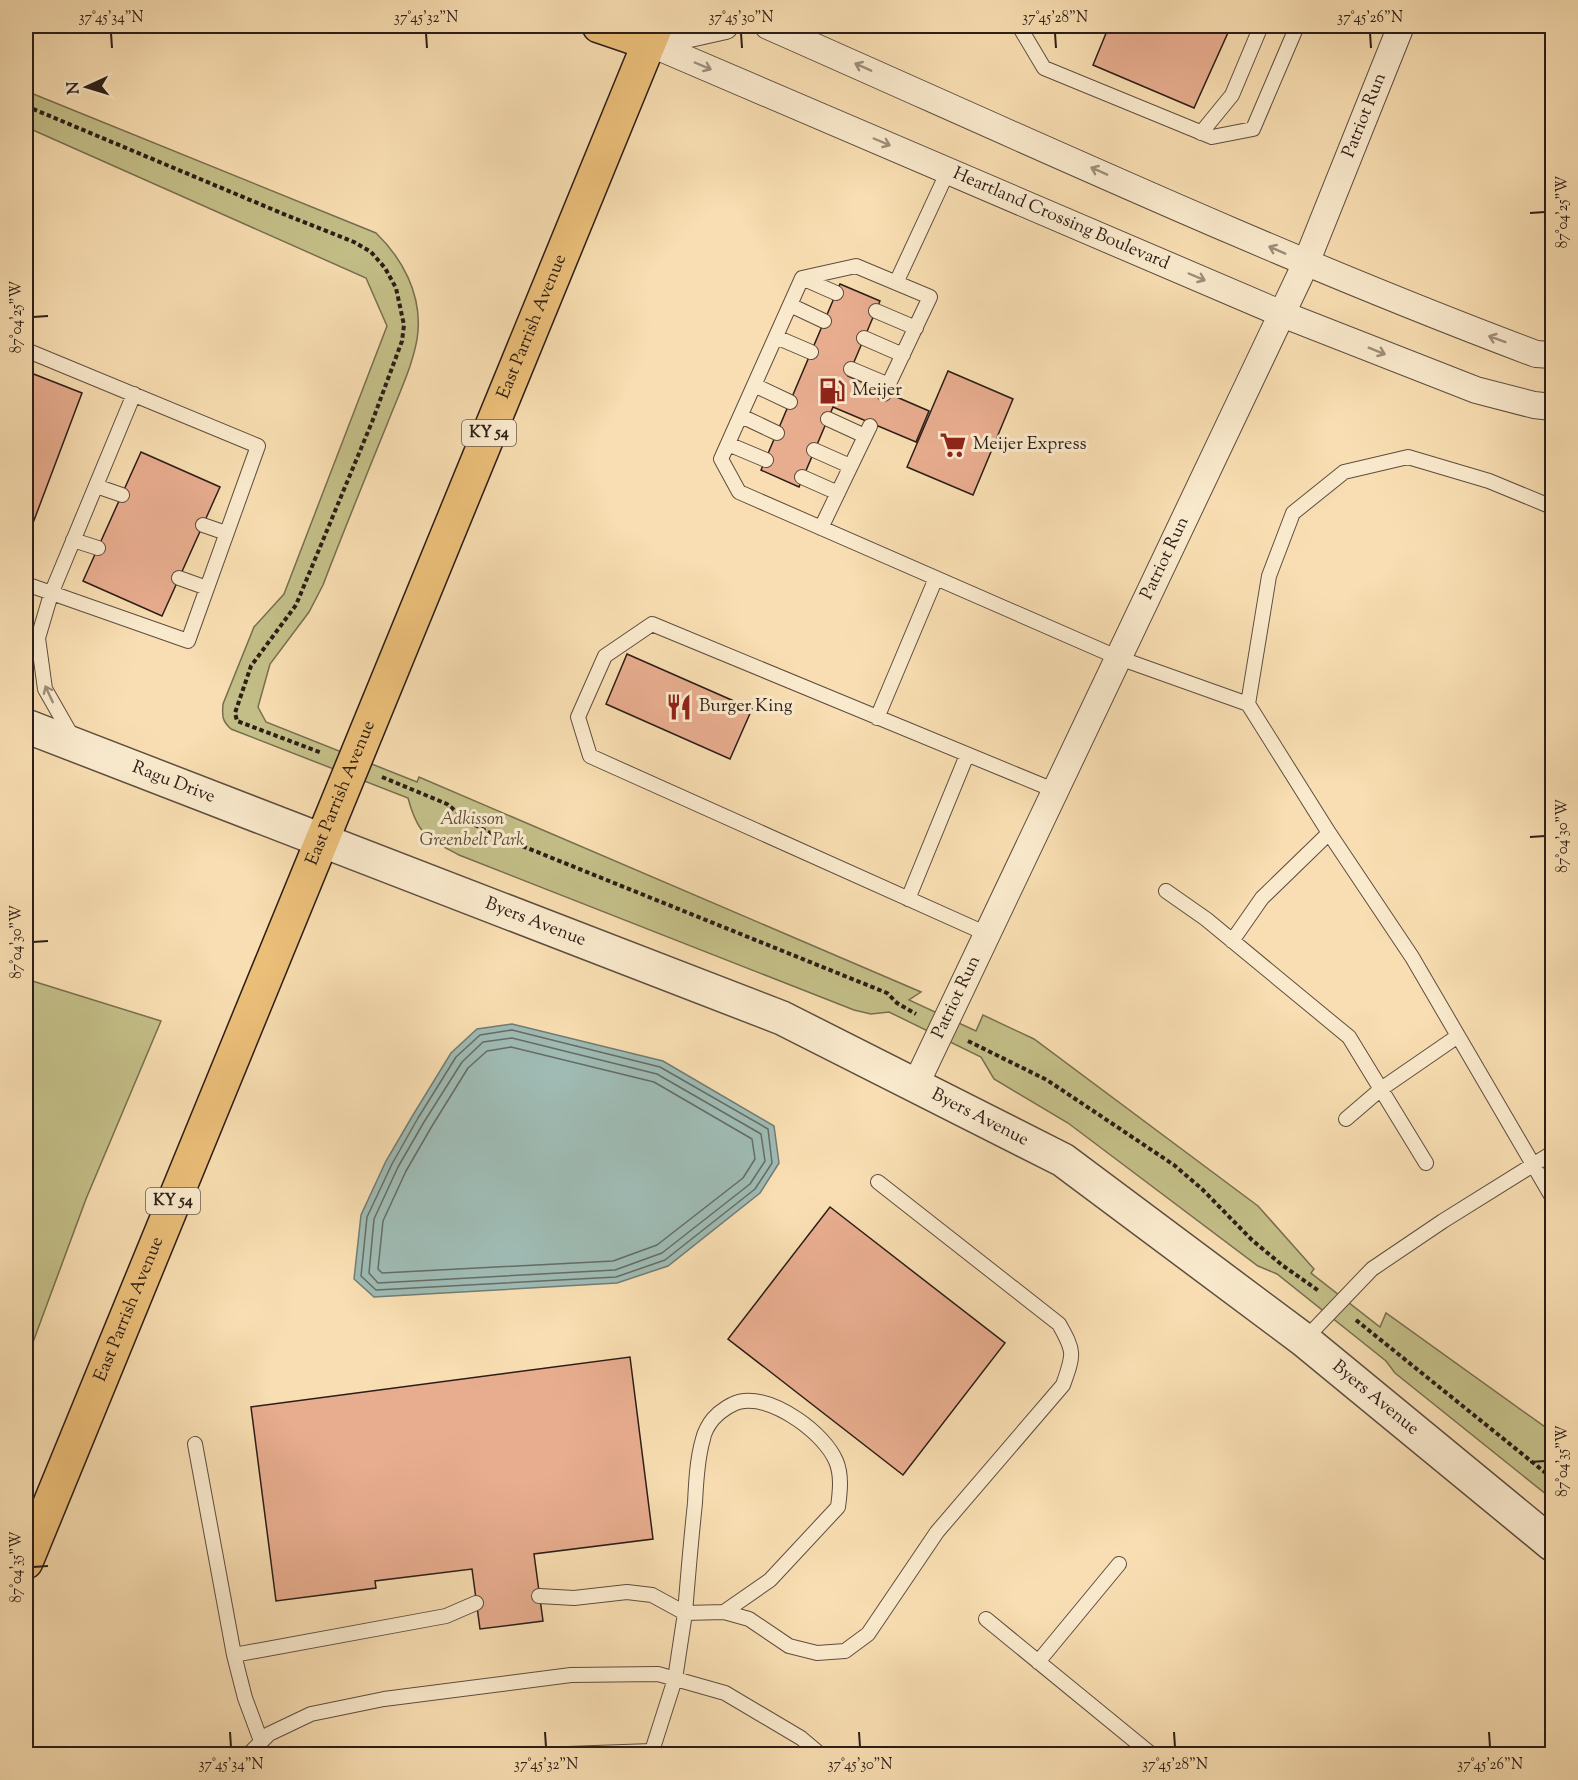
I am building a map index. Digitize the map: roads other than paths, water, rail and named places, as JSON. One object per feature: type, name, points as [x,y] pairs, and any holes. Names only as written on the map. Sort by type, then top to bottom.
[{"type":"main road","points":[[599,26],[653,34]]},
{"type":"main road","name":"East Parrish Avenue","points":[[26,1562],[653,34]]},
{"type":"street","points":[[653,34],[725,26]]},
{"type":"street","points":[[768,26],[1420,310],[1536,354],[1552,355]]},
{"type":"street","name":"Patriot Run","points":[[915,1086],[1306,262],[1401,26]]},
{"type":"street","name":"Heartland Crossing Boulevard","points":[[653,34],[948,171],[1282,314],[1476,390],[1534,405],[1552,407]]},
{"type":"street","name":"Ragu Drive","points":[[26,726],[321,840]]},
{"type":"street","name":"Byers Avenue","points":[[321,840],[782,1018],[1063,1160],[1304,1340],[1552,1544]]},
{"type":"lane","points":[[1019,26],[1044,68],[1212,137],[1253,129],[1297,26]]},
{"type":"lane","points":[[1201,133],[1232,95],[1261,26]]},
{"type":"lane","points":[[896,283],[948,171]]},
{"type":"lane","points":[[802,278],[856,266],[930,297],[887,389],[851,369]]},
{"type":"lane","points":[[802,278],[836,293]]},
{"type":"lane","points":[[802,278],[721,459],[739,492],[1119,658],[1248,704],[1329,833],[1412,957],[1552,1197]]},
{"type":"lane","points":[[790,305],[824,321]]},
{"type":"lane","points":[[876,311],[915,328]]},
{"type":"lane","points":[[776,337],[811,352]]},
{"type":"lane","points":[[864,338],[903,355]]},
{"type":"lane","points":[[26,350],[258,446],[188,641],[26,584]]},
{"type":"lane","points":[[754,385],[790,402]]},
{"type":"lane","points":[[77,746],[45,689],[38,638],[51,594],[134,394]]},
{"type":"lane","points":[[741,416],[777,433]]},
{"type":"lane","points":[[821,528],[867,431],[828,419]]},
{"type":"lane","points":[[728,444],[765,460]]},
{"type":"lane","points":[[814,450],[850,466]]},
{"type":"lane","points":[[1248,704],[1269,576],[1293,513],[1344,472],[1408,457],[1489,481],[1552,507]]},
{"type":"lane","points":[[802,477],[837,493]]},
{"type":"lane","points":[[96,486],[122,495]]},
{"type":"lane","points":[[203,525],[226,533]]},
{"type":"lane","points":[[73,540],[98,548]]},
{"type":"lane","points":[[179,578],[207,588]]},
{"type":"lane","points":[[876,718],[936,578]]},
{"type":"lane","points":[[987,934],[590,756],[578,717],[605,656],[652,624],[1056,791]]},
{"type":"lane","points":[[908,899],[968,755]]},
{"type":"lane","points":[[1232,941],[1262,897],[1329,833]]},
{"type":"lane","points":[[1166,891],[1232,941],[1349,1037],[1426,1163]]},
{"type":"lane","points":[[1346,1119],[1381,1089],[1458,1036]]},
{"type":"lane","points":[[1304,1340],[1372,1269],[1552,1153]]},
{"type":"lane","points":[[539,1596],[574,1598],[627,1592],[652,1595],[685,1613],[724,1612],[749,1619],[789,1646],[817,1653],[845,1651],[868,1634],[937,1532],[1063,1385],[1071,1363],[1071,1345],[1059,1324],[878,1182]]},
{"type":"lane","points":[[652,1751],[675,1678],[685,1613],[696,1481],[703,1439],[712,1419],[725,1408],[743,1401],[760,1403],[780,1409],[817,1434],[826,1445],[836,1462],[840,1479],[838,1507],[770,1580],[724,1612]]},
{"type":"lane","points":[[195,1444],[234,1655],[245,1698],[261,1741]]},
{"type":"lane","points":[[1038,1662],[1119,1564]]},
{"type":"lane","points":[[234,1655],[446,1616],[476,1603]]},
{"type":"lane","points":[[986,1618],[1151,1755]]},
{"type":"lane","points":[[249,1755],[269,1734],[311,1714],[384,1699],[571,1675],[658,1674],[725,1693],[801,1738],[820,1755]]},
{"type":"lane","points":[[567,1755],[652,1751],[667,1755]]},
{"type":"water","points":[[512,1024],[663,1061],[774,1126],[779,1163],[760,1193],[668,1266],[617,1283],[374,1297],[354,1279],[361,1215],[386,1161],[451,1053],[477,1029]]},
{"type":"place","name":"Meijer","points":[[832,391]]},
{"type":"place","name":"Meijer Express","points":[[953,445]]},
{"type":"place","name":"Burger King","points":[[679,707]]},
{"type":"park label","name":"Adkisson Greenbelt Park","points":[[472,830]]}]
